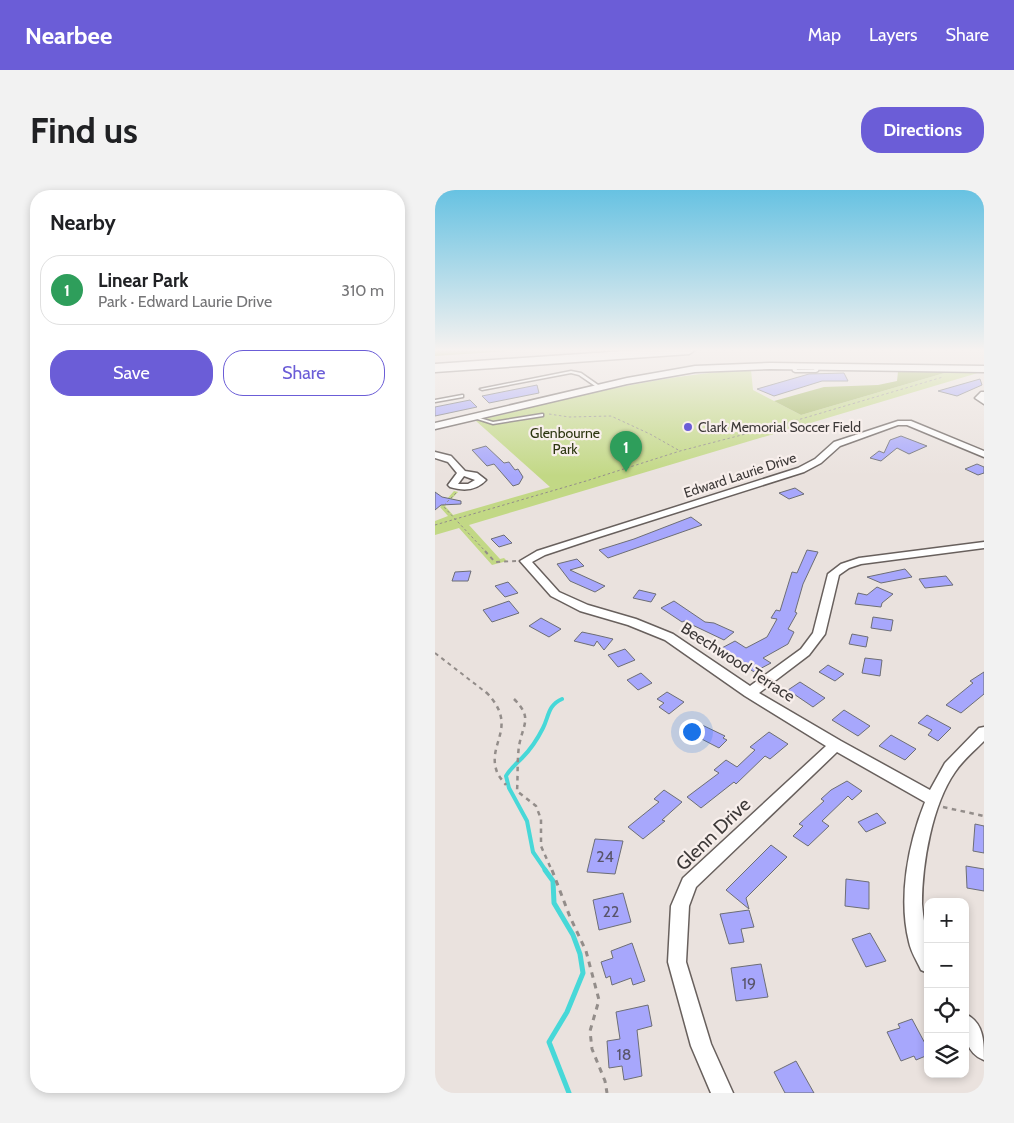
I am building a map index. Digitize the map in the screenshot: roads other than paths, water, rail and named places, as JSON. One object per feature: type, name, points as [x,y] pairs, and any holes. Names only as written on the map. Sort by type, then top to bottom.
[{"type":"street","points":[[435,426],[578,392]]},
{"type":"street","points":[[984,394],[979,398],[984,402]]},
{"type":"street","name":"Edward Laurie Drive","points":[[525,561],[541,553],[592,536],[801,470],[818,461],[837,444],[891,424],[908,423],[984,454]]},
{"type":"street","points":[[435,455],[448,457],[454,461],[463,473],[473,475],[481,480],[475,486],[461,488],[453,485],[455,480],[463,473]]},
{"type":"street","points":[[750,693],[805,652],[819,634],[834,574],[845,566],[859,561],[984,545]]},
{"type":"street","name":"Beechwood Terrace","points":[[525,561],[555,594],[584,608],[632,622],[669,637],[750,693],[836,746],[932,801]]},
{"type":"street","points":[[924,956],[918,943],[913,900],[923,830],[932,801],[948,770],[984,732]]},
{"type":"street","name":"Glenn Drive","points":[[722,1093],[701,1046],[677,962],[680,906],[689,883],[836,746]]},
{"type":"street","points":[[969,1029],[984,1050]]},
{"type":"lane","points":[[435,401],[462,396]]},
{"type":"lane","points":[[473,418],[493,423],[542,415]]},
{"type":"waterway","points":[[546,871],[533,852],[527,821],[509,788],[506,776],[536,740],[551,708],[557,701],[562,699]]},
{"type":"waterway","points":[[545,870],[553,881],[554,903],[573,935],[580,954],[583,973],[567,1012],[549,1042],[569,1093]]},
{"type":"place","name":"Clark Memorial Soccer Field","points":[[688,427]]},
{"type":"place","name":"Linear Park","points":[[626,472]]},
{"type":"park label","name":"Glenbourne Park","points":[[565,442]]}]
